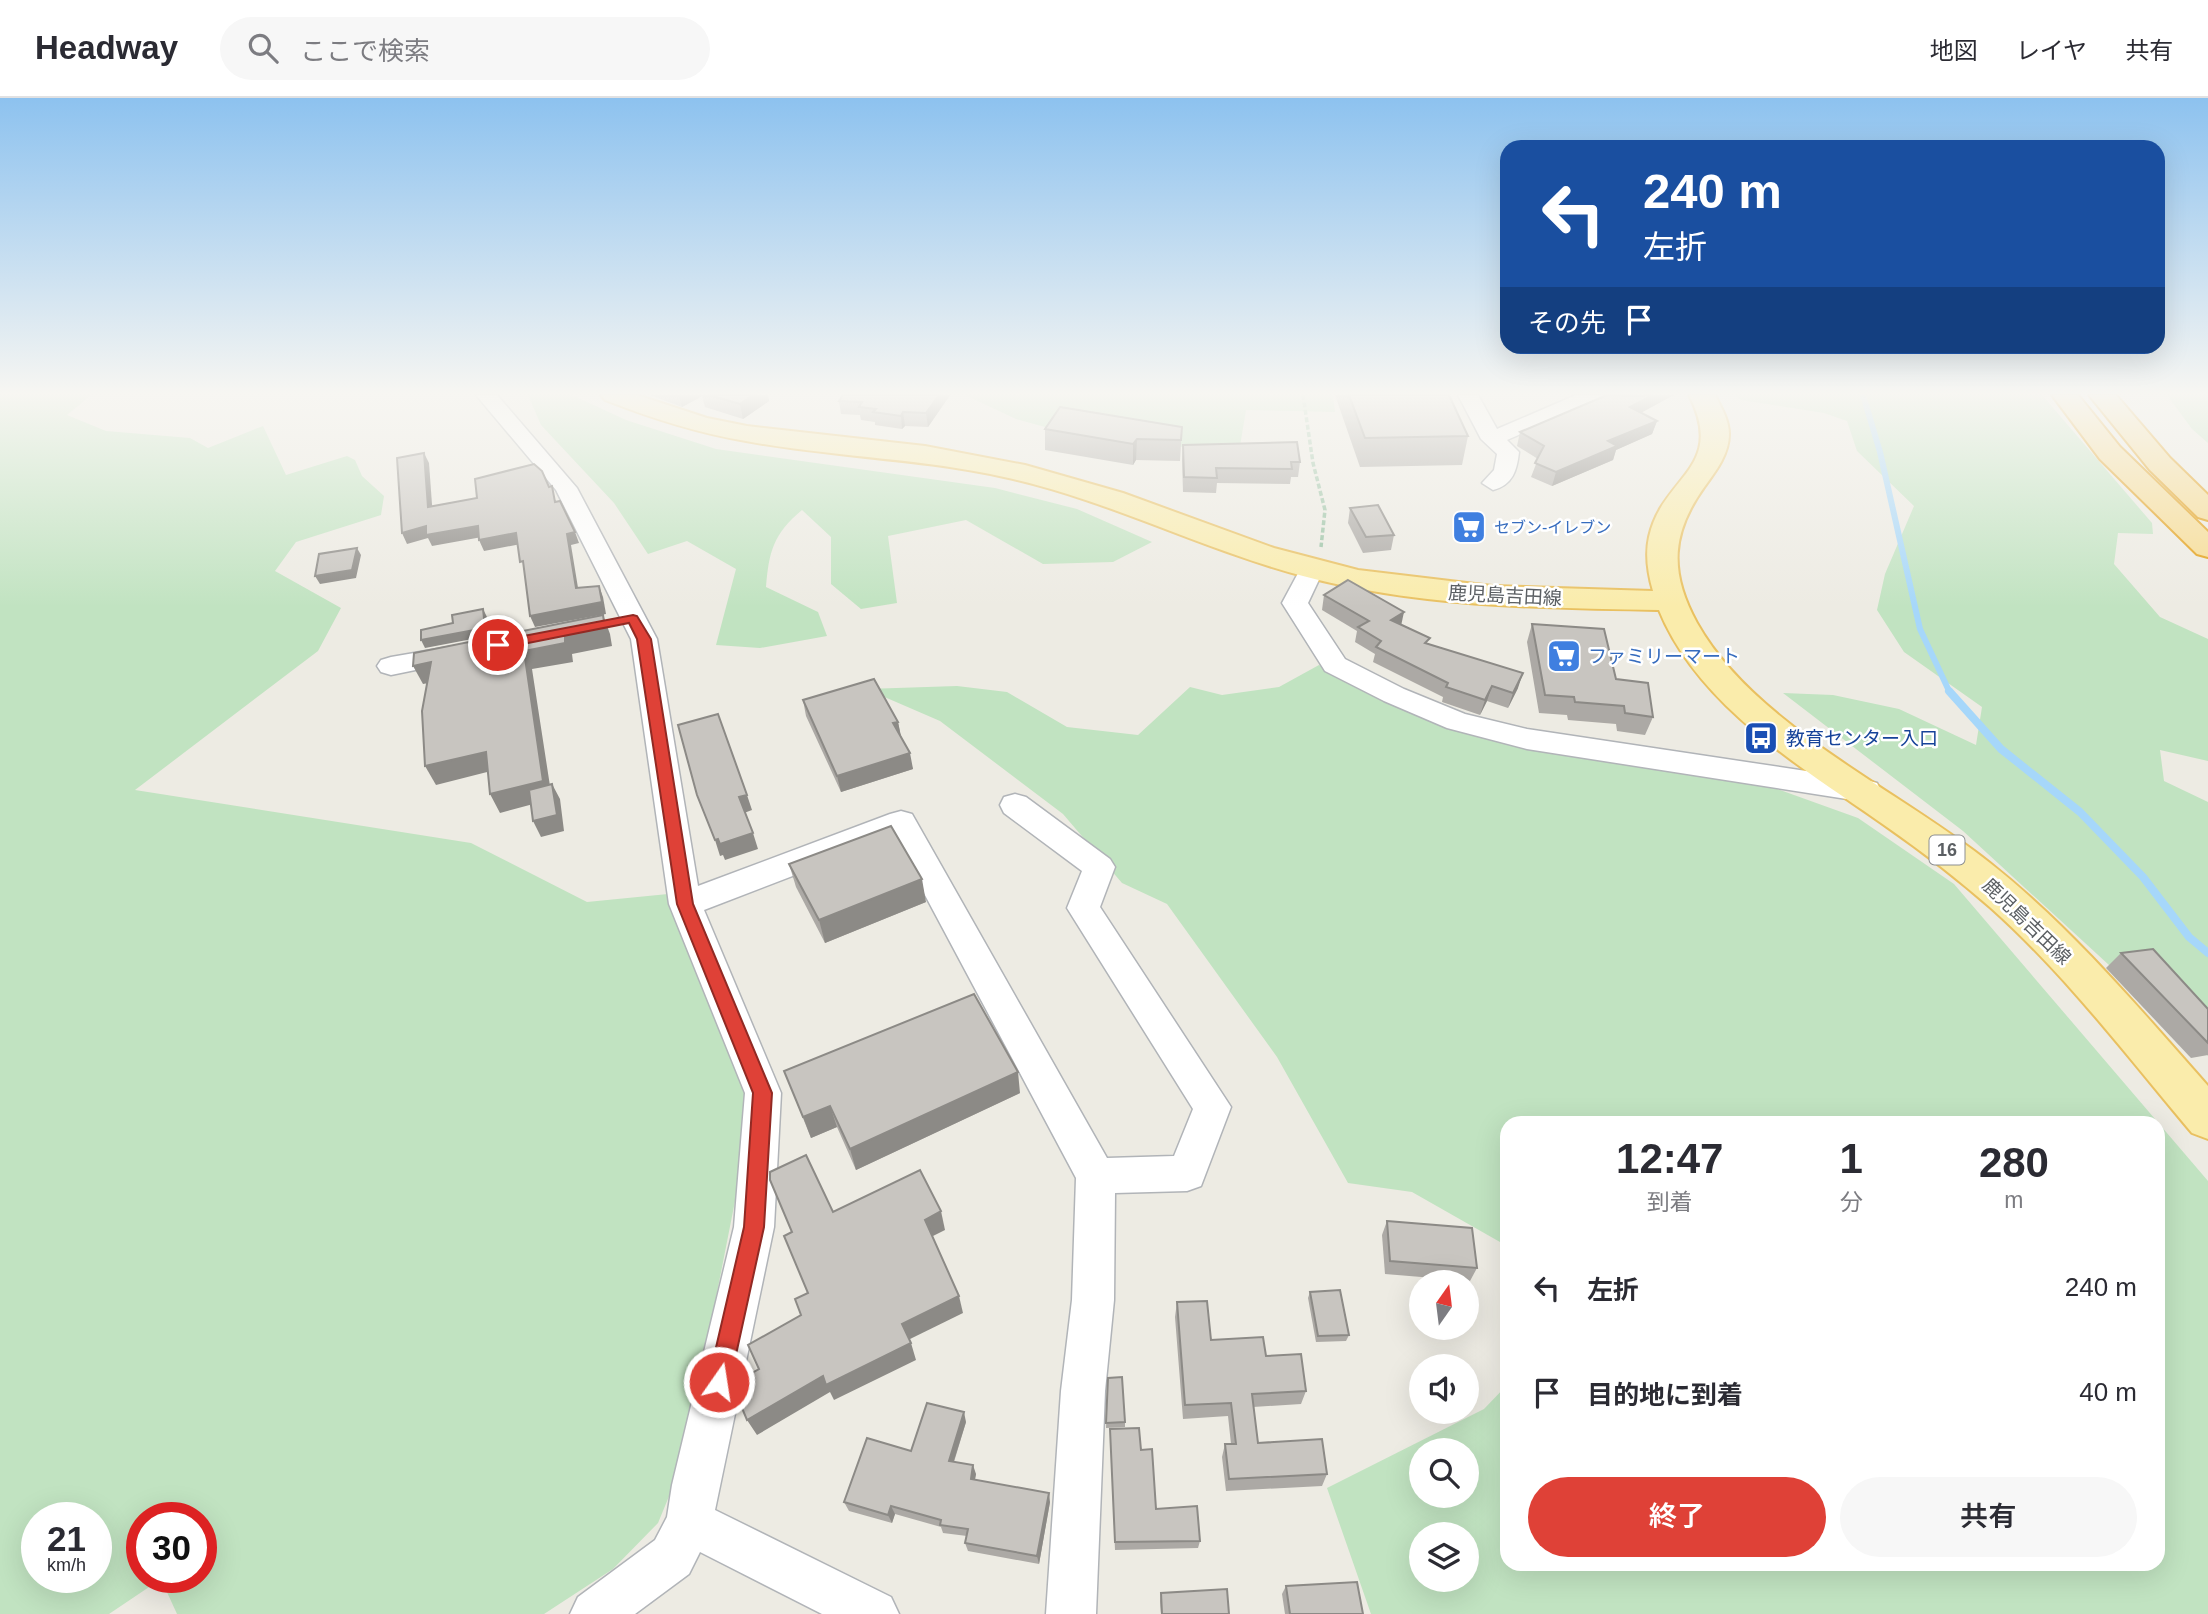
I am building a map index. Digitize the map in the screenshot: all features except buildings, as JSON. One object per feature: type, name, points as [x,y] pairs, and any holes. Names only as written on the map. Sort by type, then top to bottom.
[{"type":"highway","points":[[2123,466],[2208,548]]},
{"type":"highway","points":[[2162,466],[2208,511]]},
{"type":"main road","name":"鹿児島吉田線","points":[[984,466],[1018,472],[1112,499],[1190,529],[1312,569],[1357,580],[1435,591],[1672,601],[1683,626],[1707,662],[1736,695],[1778,731],[1912,823],[2021,910],[2057,946],[2208,1119]]},
{"type":"main road","points":[[1672,601],[1663,570],[1662,542],[1667,524],[1704,466]]},
{"type":"street","points":[[547,466],[566,488],[619,621],[644,639],[685,904],[763,1093],[754,1227],[695,1485],[691,1522],[672,1557],[595,1614]]},
{"type":"street","points":[[1493,483],[1505,472],[1506,466]]},
{"type":"street","points":[[1312,569],[1295,603],[1335,665],[1394,695],[1457,721],[1527,739],[1866,791]]},
{"type":"street","points":[[391,667],[485,648]]},
{"type":"street","points":[[1015,805],[1098,867],[1083,908],[1212,1107],[1187,1173],[1096,1175]]},
{"type":"street","points":[[685,904],[901,822],[1096,1175],[1093,1300],[1083,1391],[1071,1614]]},
{"type":"street","points":[[691,1522],[874,1614]]},
{"type":"path","points":[[1312,569],[1327,532],[1326,506],[1315,466]]},
{"type":"green space","points":[[0,466],[282,466],[286,475],[316,466],[358,466],[362,476],[384,496],[381,515],[296,542],[275,571],[341,608],[318,651],[135,790],[471,843],[587,902],[668,894],[747,1095],[737,1191],[684,1460],[658,1523],[613,1569],[544,1614],[177,1614],[167,1593],[217,1593],[217,1502],[126,1502],[126,1593],[140,1593],[109,1614],[0,1614]]},
{"type":"green space","points":[[579,466],[836,466],[995,488],[1077,509],[1152,542],[1113,562],[1043,564],[966,520],[888,536],[897,603],[861,609],[831,584],[831,537],[802,510],[785,527],[774,544],[766,587],[818,612],[827,636],[760,648],[716,645],[736,569],[687,541],[648,554],[614,503]]},
{"type":"green space","points":[[1872,466],[2103,466],[2152,523],[2153,534],[2118,533],[2114,564],[2160,617],[2208,639],[2208,761],[2160,750],[2164,781],[2208,802],[2208,1056],[1963,831],[1783,693],[1833,695],[1899,709],[1976,745],[1982,707],[1904,652],[1877,610],[1885,574],[1914,506]]},
{"type":"green space","points":[[1319,665],[1405,708],[1763,784],[1858,818],[1954,884],[2152,1116],[1500,1116],[1500,1242],[1412,1192],[1348,1183],[1277,1057],[1167,904],[1122,883],[1063,814],[940,721],[866,689],[957,686],[1007,692],[1067,727],[1138,735],[1190,687],[1222,695],[1279,687]]},
{"type":"green space","points":[[2165,1131],[2208,1181],[2208,1614],[1371,1614],[1327,1488],[1409,1447],[1409,1508],[1479,1508],[1479,1438],[1426,1438],[1454,1424],[1479,1424],[1479,1412],[1500,1392],[1500,1571],[2165,1571]]},
{"type":"waterway","points":[[1883,466],[1920,629],[1949,691]]},
{"type":"waterway","points":[[1949,691],[2001,749],[2080,812],[2143,877],[2189,937],[2208,953]]},
{"type":"place","name":"セブン-イレブン","points":[[1469,527]]},
{"type":"place","name":"ファミリーマート","points":[[1564,656]]},
{"type":"place","name":"教育センター入口","points":[[1761,738]]},
{"type":"route","points":[[498,645],[633,619],[644,639],[685,904],[763,1093],[754,1227],[719,1382]]}]
